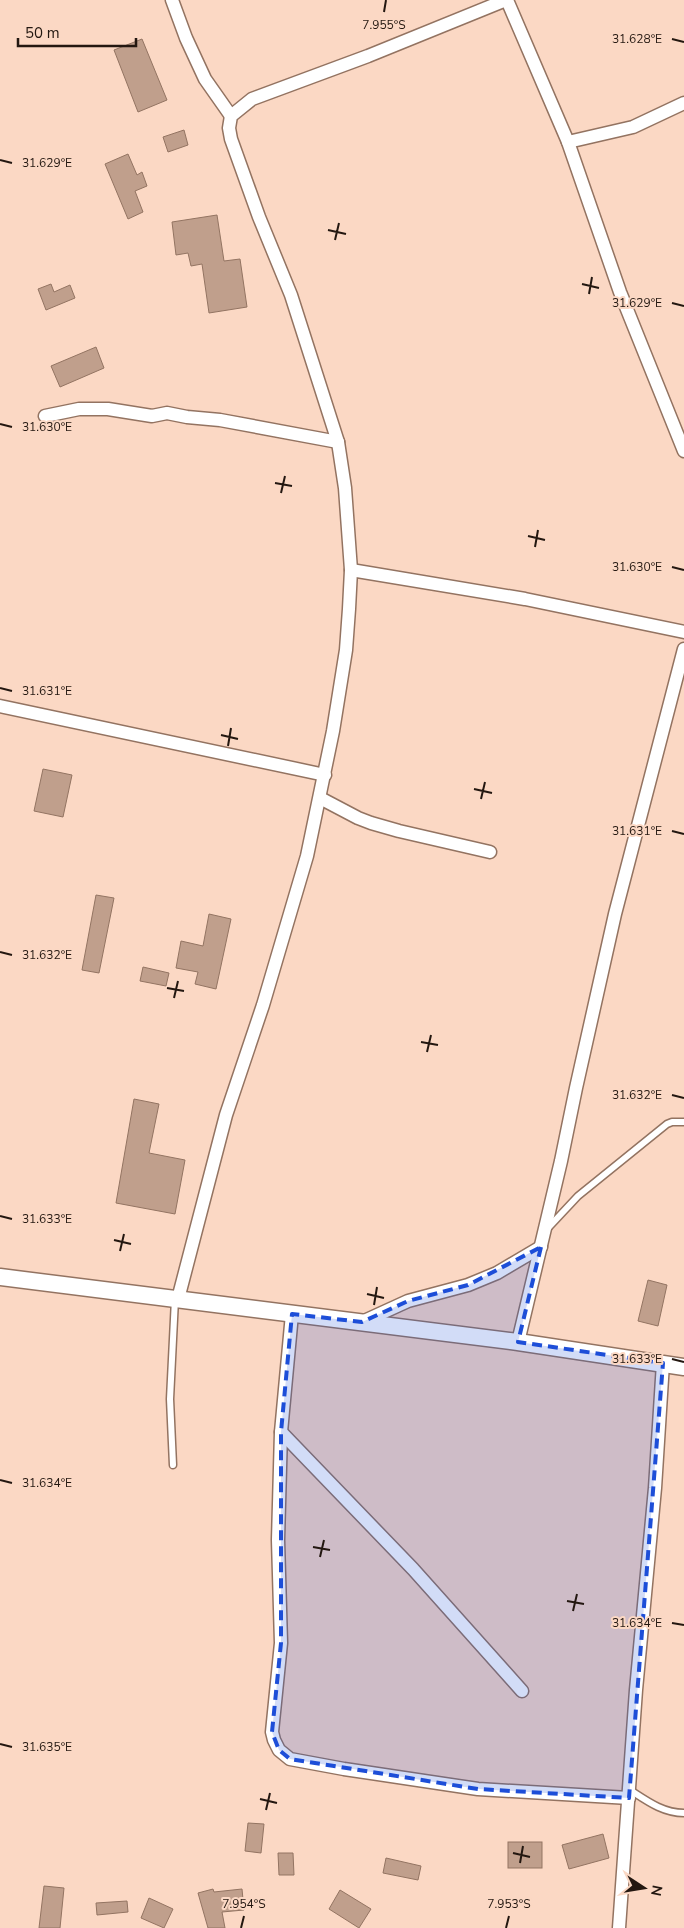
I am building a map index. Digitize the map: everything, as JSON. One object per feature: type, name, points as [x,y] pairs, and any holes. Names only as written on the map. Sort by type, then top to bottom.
[{"type":"street","points":[[172,0],[186,38],[205,79],[231,116]]},
{"type":"street","points":[[177,1299],[226,1115],[263,1005],[307,856],[325,776],[346,650],[351,570],[345,488],[338,442],[290,295],[231,140],[229,128],[231,116],[260,96],[368,56],[506,0],[568,142],[620,292],[684,451]]},
{"type":"street","points":[[568,142],[633,127],[684,103]]},
{"type":"street","points":[[45,416],[89,409],[108,409],[140,415],[167,413],[220,420],[338,442]]},
{"type":"street","points":[[351,570],[525,599],[684,632]]},
{"type":"street","points":[[518,1342],[545,1231],[615,914],[684,649]]},
{"type":"street","points":[[0,706],[325,776]]},
{"type":"street","points":[[320,798],[358,818],[399,831],[490,852]]},
{"type":"street","points":[[362,1322],[408,1301],[468,1285],[496,1273],[541,1247]]},
{"type":"street","points":[[0,1277],[518,1342],[684,1367]]},
{"type":"street","points":[[292,1314],[281,1432],[278,1540],[281,1643],[272,1732],[279,1750],[290,1759],[478,1789],[630,1794]]},
{"type":"street","points":[[619,1928],[636,1690],[655,1488],[663,1363]]},
{"type":"street","points":[[281,1432],[413,1569],[522,1691]]},
{"type":"lane","points":[[545,1231],[578,1196],[661,1129],[672,1122],[684,1122]]},
{"type":"lane","points":[[173,1465],[170,1399],[177,1299]]},
{"type":"lane","points":[[630,1794],[658,1808],[684,1813]]},
{"type":"highlighted area","points":[[541,1247],[518,1342],[663,1363],[629,1798],[478,1789],[290,1759],[279,1750],[272,1732],[281,1643],[281,1432],[292,1314],[362,1322],[408,1301],[468,1285]]},
{"type":"building","points":[[142,39],[167,100],[138,112],[114,50]]},
{"type":"building","points":[[184,130],[188,145],[168,152],[163,137]]},
{"type":"building","points":[[128,154],[137,175],[142,172],[147,186],[135,191],[143,212],[128,219],[105,164]]},
{"type":"building","points":[[217,215],[224,261],[240,259],[247,307],[209,313],[202,264],[191,266],[188,253],[176,255],[172,222]]},
{"type":"building","points":[[51,284],[54,292],[70,285],[75,298],[46,310],[38,289]]},
{"type":"building","points":[[96,347],[104,368],[60,387],[51,366]]},
{"type":"building","points":[[43,769],[72,775],[63,817],[34,811]]},
{"type":"building","points":[[96,895],[114,898],[99,973],[82,970]]},
{"type":"building","points":[[209,914],[231,919],[216,989],[195,984],[198,972],[176,968],[181,941],[203,946]]},
{"type":"building","points":[[143,967],[169,973],[166,986],[140,981]]},
{"type":"building","points":[[134,1099],[159,1104],[149,1153],[185,1160],[175,1214],[116,1203]]},
{"type":"building","points":[[648,1280],[667,1285],[658,1326],[638,1321]]},
{"type":"building","points":[[248,1823],[264,1824],[261,1853],[245,1851]]},
{"type":"building","points":[[603,1834],[609,1858],[569,1869],[562,1845]]},
{"type":"building","points":[[508,1842],[542,1842],[542,1868],[508,1868]]},
{"type":"building","points":[[278,1853],[293,1853],[294,1875],[279,1875]]},
{"type":"building","points":[[386,1858],[421,1866],[418,1880],[383,1873]]},
{"type":"building","points":[[44,1886],[64,1888],[60,1928],[39,1928]]},
{"type":"building","points":[[213,1889],[214,1892],[242,1889],[244,1910],[222,1912],[225,1928],[208,1928],[198,1893]]},
{"type":"building","points":[[340,1890],[371,1909],[359,1928],[329,1909]]},
{"type":"building","points":[[149,1898],[173,1909],[164,1928],[141,1918]]},
{"type":"building","points":[[127,1901],[128,1912],[97,1915],[96,1903]]}]
